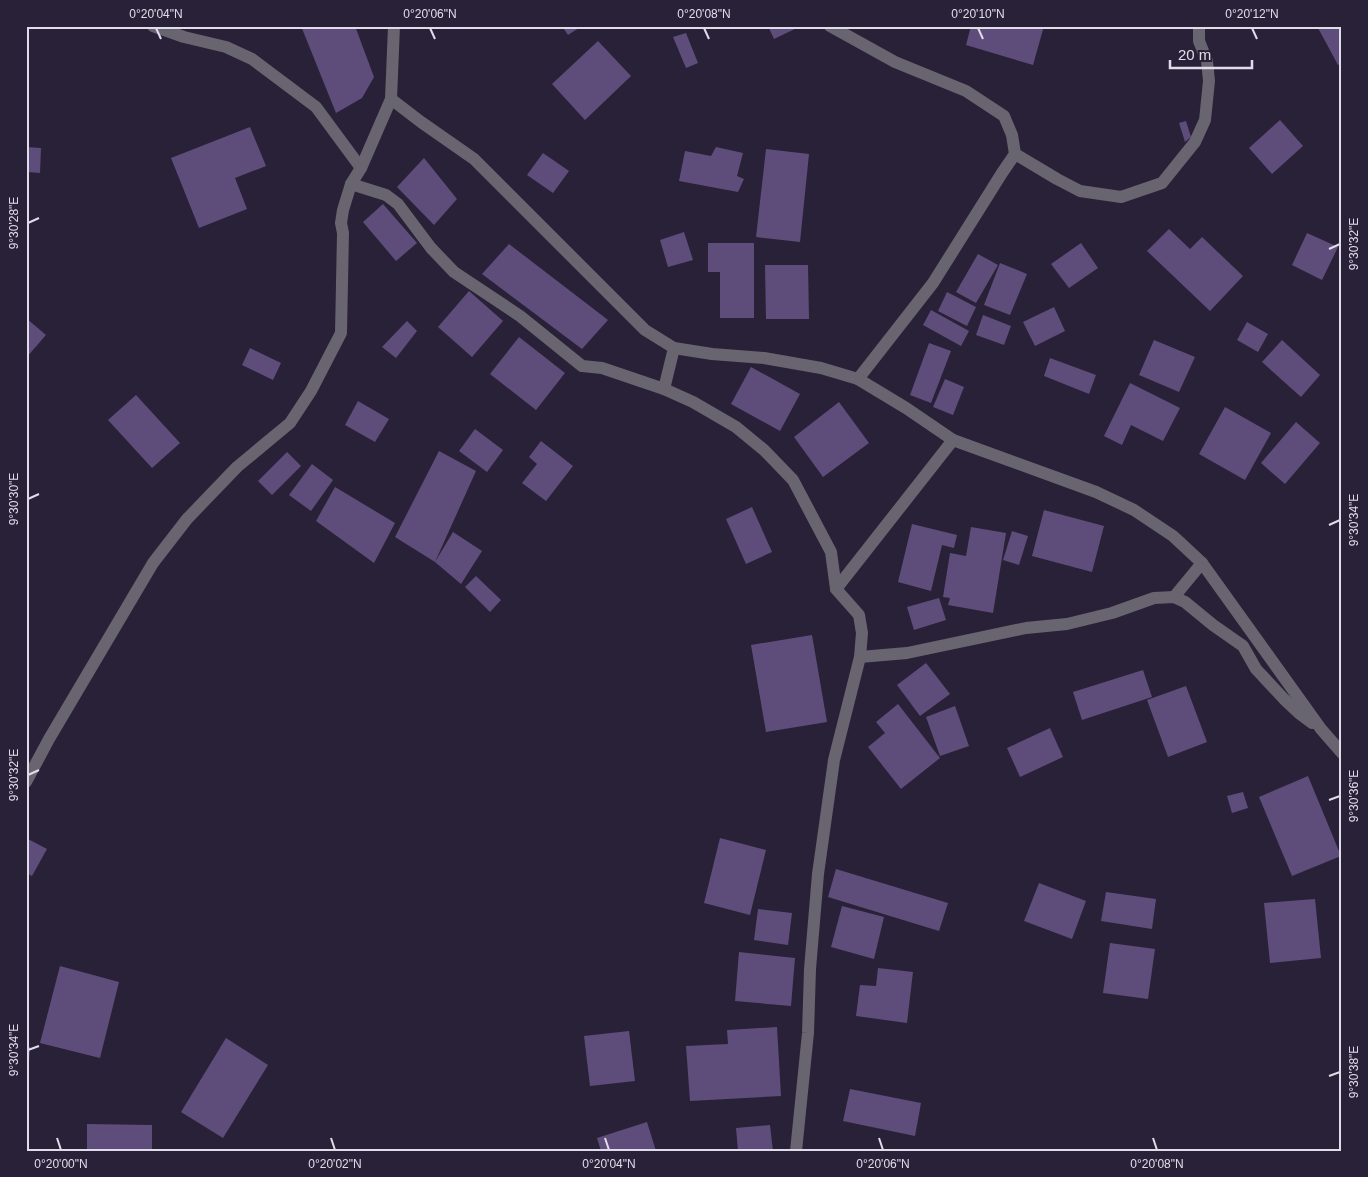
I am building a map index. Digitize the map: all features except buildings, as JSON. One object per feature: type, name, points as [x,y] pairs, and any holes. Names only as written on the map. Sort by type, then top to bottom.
[{"type":"street","points":[[153,26],[226,47],[252,59],[316,107],[361,168]]},
{"type":"street","points":[[26,782],[49,738],[153,563],[187,519],[237,467],[290,423],[312,391],[341,332],[343,210],[351,184],[361,168],[391,99],[394,26]]},
{"type":"street","points":[[830,26],[895,62],[966,91],[1004,116],[1012,135],[1015,154],[933,282],[858,379]]},
{"type":"street","points":[[1015,154],[1080,191],[1122,197],[1162,183],[1194,142],[1205,120],[1209,81],[1207,61],[1199,41],[1199,26]]},
{"type":"street","points":[[391,99],[420,122],[474,159],[645,330],[674,348],[712,354],[764,358],[821,368],[858,379],[906,408],[953,440],[1096,492],[1134,510],[1173,536],[1202,563],[1320,729],[1342,753]]},
{"type":"street","points":[[351,184],[386,195],[398,204],[431,248],[454,272],[520,316],[582,366],[602,368],[664,389],[693,402],[736,427],[764,450],[792,480],[831,552],[836,589],[859,614],[862,633],[860,656],[834,760],[818,874],[810,969],[808,1033],[796,1151]]},
{"type":"street","points":[[664,389],[674,348]]},
{"type":"street","points":[[836,589],[953,440]]},
{"type":"street","points":[[1174,597],[1202,563]]},
{"type":"street","points":[[860,656],[907,653],[1026,628],[1067,624],[1112,613],[1154,598],[1174,597],[1185,602],[1212,625],[1243,646],[1256,669],[1284,699],[1320,729]]}]
